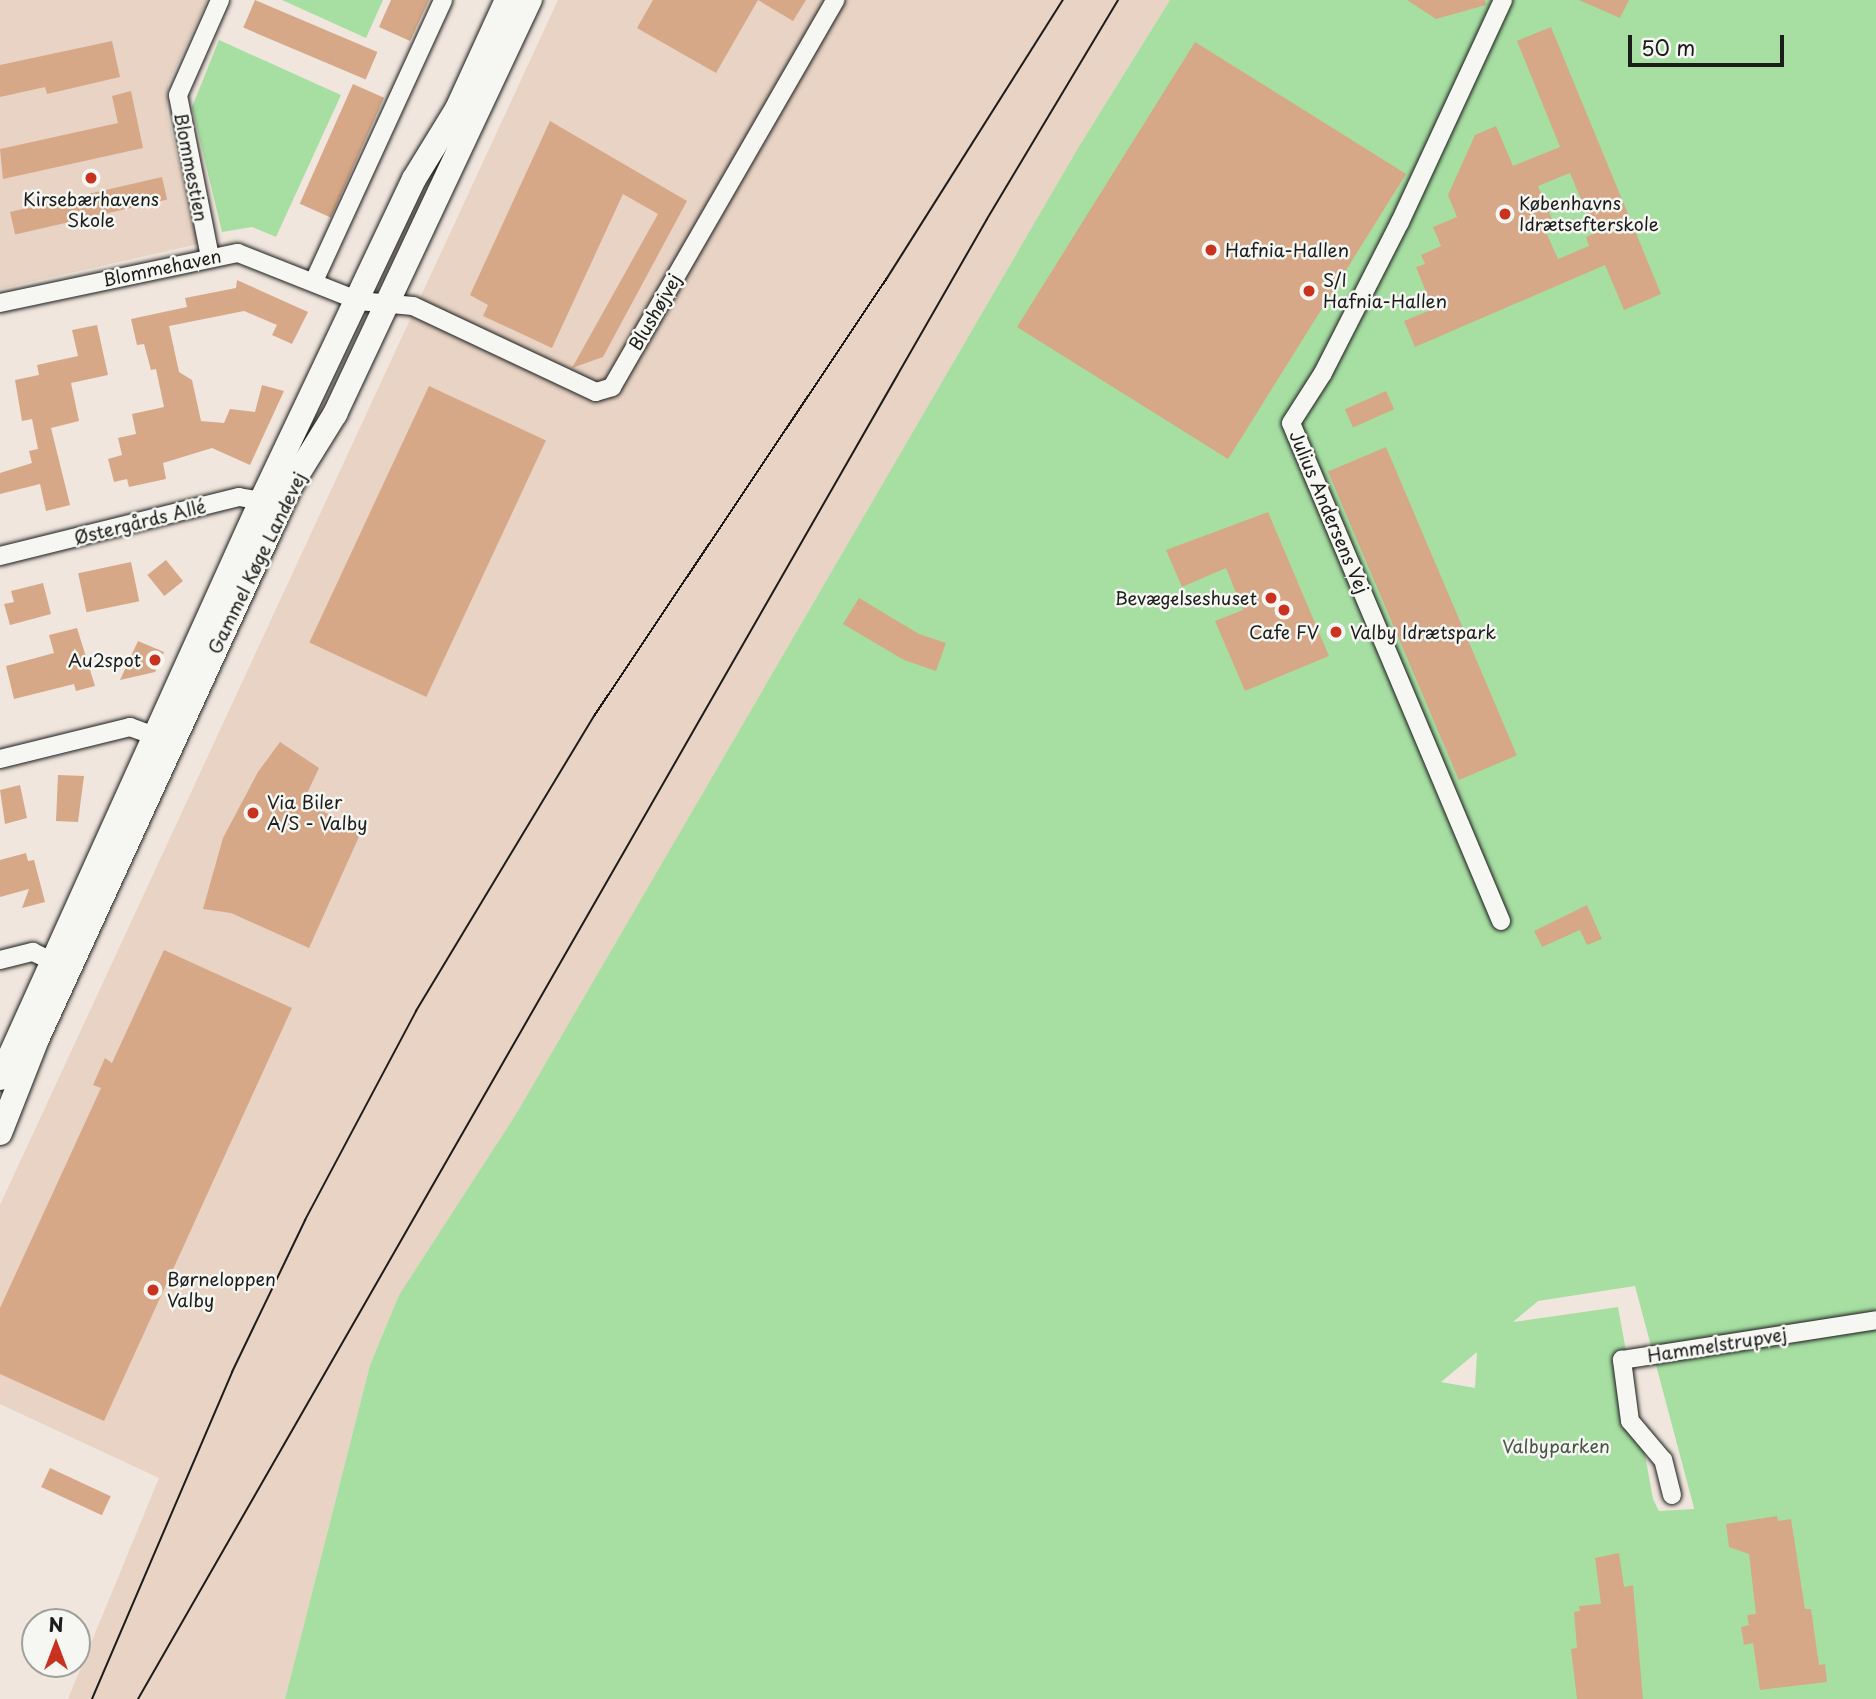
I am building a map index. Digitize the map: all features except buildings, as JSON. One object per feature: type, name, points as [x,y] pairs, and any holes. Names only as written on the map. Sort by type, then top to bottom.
[{"type":"main road","name":"Gammel Køge Landevej","points":[[0,1078],[61,965],[414,179],[457,109],[507,0]]},
{"type":"main road","name":"Gammel Køge Landevej","points":[[271,502],[335,414],[530,0]]},
{"type":"main road","name":"Gammel Køge Landevej","points":[[0,1133],[61,965]]},
{"type":"street","name":"Blommestien","points":[[210,257],[178,95],[220,0]]},
{"type":"street","points":[[314,281],[443,0]]},
{"type":"street","name":"Blushøjvej","points":[[359,301],[413,306],[596,392],[612,387],[835,0]]},
{"type":"street","name":"Julius Andersens Vej","points":[[1501,921],[1292,423],[1324,373],[1400,222],[1503,0]]},
{"type":"street","name":"Blommehaven","points":[[0,303],[210,257],[250,255],[359,301]]},
{"type":"street","name":"Østergårds Allé","points":[[0,556],[239,497],[271,502]]},
{"type":"street","points":[[0,759],[130,727],[164,739]]},
{"type":"street","points":[[0,960],[33,952],[61,965]]},
{"type":"street","name":"Hammelstrupvej","points":[[1672,1495],[1663,1460],[1630,1421],[1622,1360],[1876,1320]]},
{"type":"shaded area","name":"Kirsebærhavens Skole","points":[[0,0],[207,0],[168,84],[167,112],[198,244],[0,289]]},
{"type":"shaded area","points":[[558,0],[1170,0],[1078,148],[515,1117],[399,1295],[370,1365],[285,1699],[68,1699],[77,1678],[91,1678],[91,1643],[159,1478],[0,1404],[0,1205]]},
{"type":"green space","points":[[282,0],[383,0],[366,38]]},
{"type":"green space","name":"Valby Idrætspark","points":[[1170,0],[1876,0],[1876,1699],[285,1699],[370,1365],[399,1295],[515,1116],[1078,148]],"holes":[[[1635,1286],[1694,1508],[1694,1509],[1659,1511],[1653,1499],[1618,1307],[1513,1322],[1538,1301]],[[1477,1352],[1475,1388],[1441,1382]]]},
{"type":"green space","points":[[219,40],[341,95],[276,237],[252,227],[222,232],[192,107]]},
{"type":"tram line","points":[[92,1699],[232,1372],[305,1220],[416,1011],[594,716],[887,278],[1063,0]]},
{"type":"tram line","points":[[138,1699],[987,219],[1118,0]]},
{"type":"place","name":"Kirsebærhavens Skole","points":[[91,178]]},
{"type":"place","name":"Københavns Idrætsefterskole","points":[[1505,214]]},
{"type":"place","name":"Hafnia-Hallen","points":[[1211,250]]},
{"type":"place","name":"S/I Hafnia-Hallen","points":[[1309,291]]},
{"type":"place","name":"Bevægelseshuset","points":[[1271,598]]},
{"type":"place","name":"Cafe FV","points":[[1284,610]]},
{"type":"place","name":"Valby Idrætspark","points":[[1336,632]]},
{"type":"place","name":"Au2spot","points":[[155,660]]},
{"type":"place","name":"Via Biler A/S - Valby","points":[[253,813]]},
{"type":"place","name":"Børneloppen Valby","points":[[153,1290]]},
{"type":"park label","name":"Valbyparken","points":[[1556,1446]]}]
